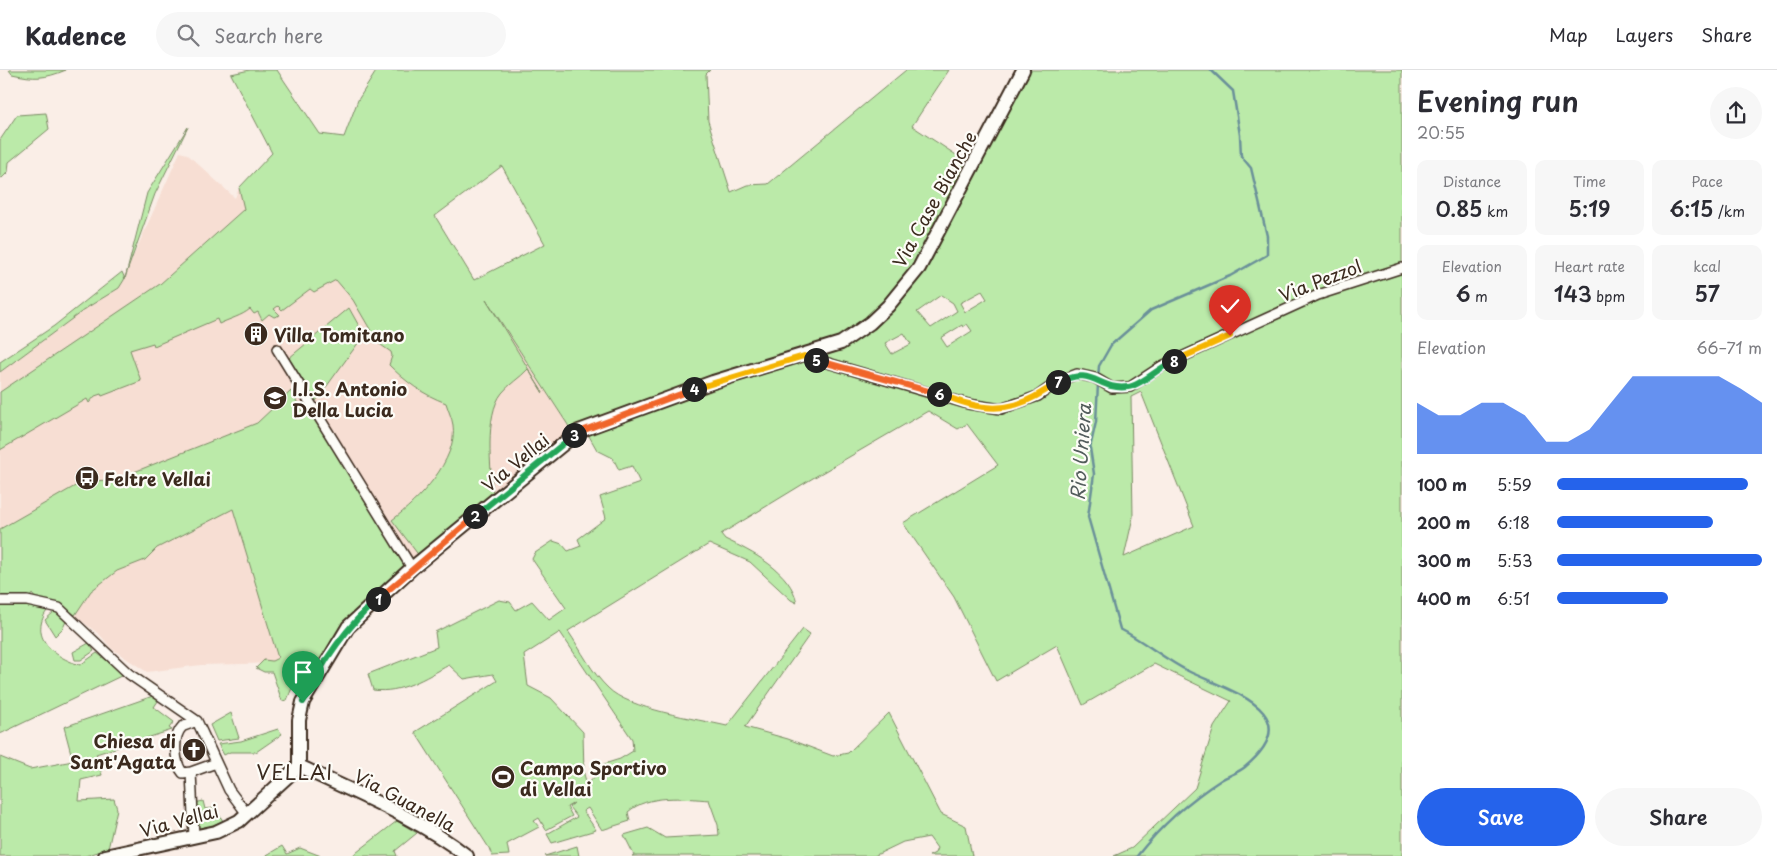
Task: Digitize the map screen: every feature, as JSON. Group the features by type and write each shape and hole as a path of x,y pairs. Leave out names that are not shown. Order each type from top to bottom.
{"street":[{"name":"Via Case Bianche","path":"804,356 841,343 870,323 888,306 919,268 1023,70"},
{"name":"Via Pezzol","path":"804,356 968,404 1001,409 1038,396 1059,381 1077,374 1100,381 1112,388 1130,387 1162,366 1318,295 1402,268"},
{"path":"277,350 412,568"},
{"name":"Via Vellai","path":"105,856 216,832 239,821 299,766 299,720 308,692 348,627 412,568 579,432 713,382 804,356"},
{"path":"0,601 27,601 59,608 129,674 197,722 229,790 246,814"},
{"path":"197,722 182,728 176,742 179,768 184,772 191,772 216,763"},
{"name":"Via Guanella","path":"299,766 400,815 448,841 467,856"},
{"path":"191,772 194,837"}],"shaded area":[{"name":"I.I.S. Antonio Della Lucia","path":"370,117 568,425 571,434 459,524 279,663 201,665 147,672 112,649 100,635 66,609 35,598 0,552 0,372 88,307 119,288 180,152 187,154 235,198 239,188 272,153 351,135"}],"green space":[{"path":"9,70 66,70 45,77 27,77 12,74"},
{"path":"250,70 277,70 320,134 344,137 358,100 377,70 710,70 706,74 708,121 731,192 747,185 768,184 906,70 949,70 912,126 973,166 1023,70 1402,70 1402,856 1114,856 1132,848 1195,788 1214,727 1231,701 1154,664 1083,705 1057,645 996,681 954,597 903,523 998,465 967,424 958,429 928,411 721,534 725,539 747,550 779,572 787,581 797,603 791,600 750,562 709,544 568,631 597,675 608,688 618,695 631,702 664,712 727,726 803,629 810,634 745,727 788,739 833,756 848,753 889,713 941,814 966,826 972,856 929,856 935,853 937,848 929,837 903,842 874,856 632,856 634,855 624,835 648,828 665,838 719,835 718,825 709,800 678,798 656,800 636,806 628,812 630,821 602,830 588,808 583,811 596,830 552,843 547,834 577,817 569,807 574,803 567,807 572,816 546,830 539,818 534,821 539,827 507,844 509,855 492,856 489,848 415,732 497,681 493,674 464,679 449,665 413,684 383,691 373,690 368,674 437,647 435,632 499,600 510,602 516,610 532,601 549,620 566,608 532,559 535,553 553,541 562,544 568,551 581,546 578,539 606,518 600,497 640,483 632,466 619,470 613,458 597,450 589,436 602,425 841,343 571,434 568,425 486,299 543,393 528,369 502,393 496,403 491,428 490,458 493,496 420,557 392,520 424,491 443,465 453,438 452,420 446,403 429,396 415,387 389,365 392,356 391,352 378,343 353,300 336,280 314,292 310,289 282,310 278,306 274,309 280,315 274,317 269,314 262,320 258,312 254,314 250,309 239,316 219,324 217,319 154,346 153,343 130,350 141,381 102,396 101,394 95,396 89,403 87,399 0,450 0,392 160,284 244,209 239,188 272,153 231,74","holes":["502,166 545,244 474,280 435,216","982,291 987,299 965,312 960,303","941,295 953,303 957,311 931,328 917,312","967,324 972,331 947,347 941,338 962,325 963,327","904,333 911,344 892,354 885,343","1141,392 1194,526 1124,557 1133,517 1131,397","560,632 632,739 633,751 620,759 601,765 598,773 587,785 584,774 583,732 551,698 528,686 524,655"]},
{"path":"46,113 49,129 9,162 8,172 2,178 0,177 0,140 17,115"},
{"path":"188,127 155,194 127,273 147,193"},
{"path":"122,272 125,278 119,288 88,307 0,372 0,362 54,326"},
{"path":"349,308 364,335 316,401 289,358"},
{"path":"291,391 302,411 307,407 407,565 323,660 318,661 313,674 297,689 297,686 292,688 287,700 282,701 272,672 264,672 256,668 264,660 272,661 278,658 233,509 157,548 145,560 117,571 91,591 75,615 66,609 35,598 32,594 30,597 0,597 0,529 84,481 114,480 257,423"},
{"path":"0,603 49,608 43,618 41,628 46,644 53,651 61,657 80,665 97,653 123,673 123,675 0,734"},
{"path":"55,611 67,619 63,628 55,636 45,620"},
{"path":"89,643 94,651 81,660 75,660 73,652"},
{"path":"153,696 160,698 154,707 174,722 169,728 172,730 96,754 102,775 81,780 79,801 114,799 117,809 108,849 85,856 0,856 0,757 30,769 73,761 64,727"},
{"path":"231,713 239,738 217,741 210,725"},
{"path":"278,729 282,734 256,752 230,752 224,755 218,744 241,741"},
{"path":"203,801 205,809 215,808 223,821 198,831 195,803"},
{"path":"397,821 417,833 395,851 397,856 352,856"},
{"path":"282,846 287,854 300,848 321,856 265,856"},
{"path":"577,846 579,856 545,856"}],"waterway":[{"name":"Rio Uniera","path":"1098,378 1099,366 1111,345 1151,310 1230,276 1267,255 1267,236 1251,168 1241,156 1240,135 1233,91 1211,70"},
{"name":"Rio Uniera","path":"1098,384 1096,422 1090,448 1094,474 1088,517 1120,629 1179,666 1241,696 1257,706 1267,718 1270,732 1263,748 1245,767 1221,780 1187,805 1155,835 1137,856"}],"place":[{"name":"Villa Tomitano","path":"256,334"},
{"name":"I.I.S. Antonio Della Lucia","path":"275,398"},
{"name":"Feltre Vellai","path":"87,478"},
{"name":"Chiesa di Sant'Agata","path":"194,750"},
{"name":"Campo Sportivo di Vellai","path":"503,777"}],"district":[{"name":"VELLAI","path":"295,772"}],"route":[{"path":"303,702 340,637 356,618 412,568 579,432 713,382 804,356 968,404 1001,409 1038,396 1059,381 1077,374 1095,378 1112,388 1130,387 1162,366 1230,336"}]}
